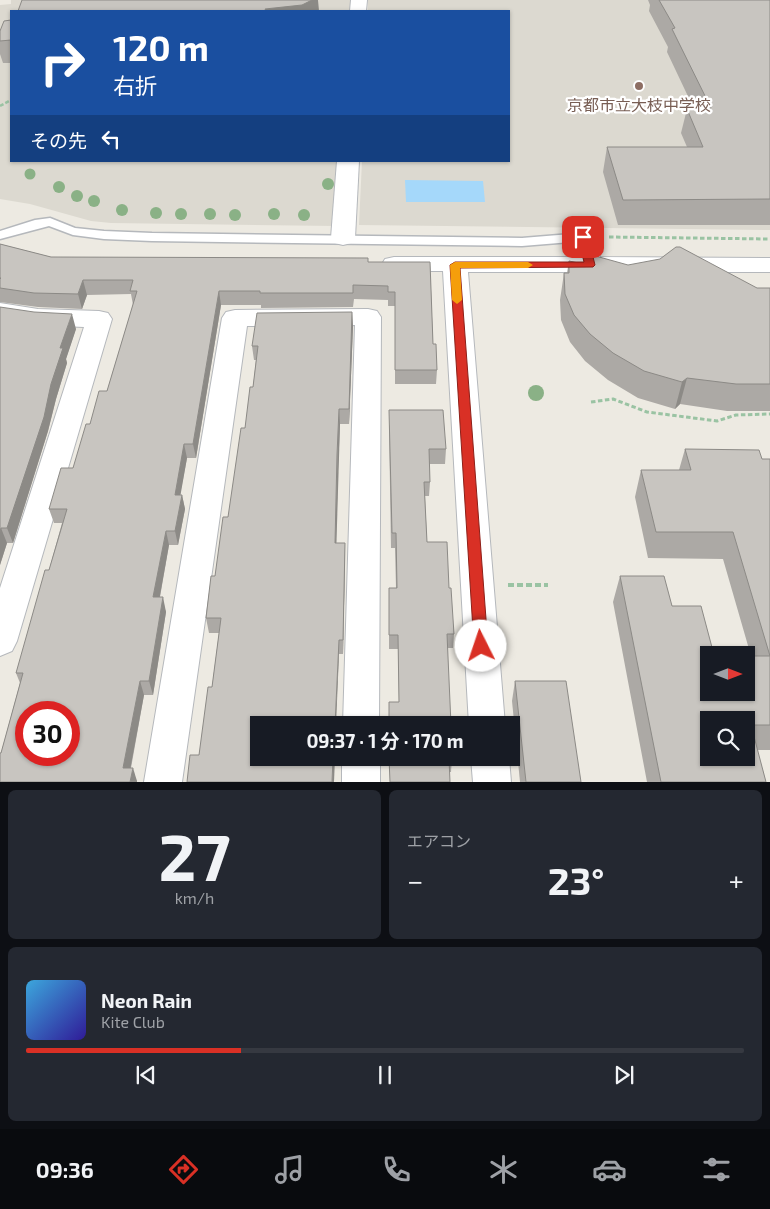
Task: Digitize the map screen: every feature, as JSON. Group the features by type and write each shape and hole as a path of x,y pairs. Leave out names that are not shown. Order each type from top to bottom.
{"street":[{"path":"342,238 348,162"},
{"path":"0,244 25,252"},
{"path":"375,264 455,265 587,251 770,265"},
{"path":"455,265 487,716"},
{"path":"0,310 38,318 99,319 0,641"},
{"path":"163,782 235,318 368,318 361,716"},
{"path":"360,782 361,766"},
{"path":"491,766 492,782"}],"lane":[{"path":"0,236 38,223 50,222 73,231 104,235 522,242 587,251"}],"path":[{"path":"587,251 770,239"},
{"path":"591,402 613,399 647,412 693,420 717,420 736,415 770,414"},
{"path":"477,586 548,585"}],"shaded area":[{"path":"11,0 352,0 351,10 10,10 10,162 340,162 336,226 111,223 91,221 30,204 0,199 0,5 11,4"},
{"name":"京都市立大枝中学校","path":"368,0 705,0 770,6 770,230 359,225 362,162 510,162 510,10 368,10"}],"water":[{"path":"405,180 483,181 485,202 406,202"}],"building":[{"path":"22,0 312,0 302,5 266,10 18,10"},
{"path":"659,0 770,0 770,199 623,200 607,147 703,147 687,109 711,108 672,29 675,28"},
{"path":"10,20 10,40 0,41 0,31 4,21"},
{"path":"0,244 51,257 368,258 368,262 430,262 433,344 436,344 437,370 395,370 395,292 388,292 388,286 353,285 353,293 219,291 193,444 184,444 175,495 182,495 175,531 166,531 153,597 163,597 149,681 140,681 123,768 133,768 130,782 0,782 0,753 15,702 15,766 80,766 80,701 15,701 23,673 16,673 45,570 49,570 67,509 49,509 61,468 73,468 86,424 90,424 99,391 107,391 137,291 130,291 133,280 83,280 78,294 34,293 0,288"},
{"path":"676,247 680,247 757,288 770,288 770,384 736,384 687,378 682,382 644,371 613,353 590,334 574,315 565,294 564,273 569,273 569,261 588,265 592,255 628,265 660,259"},
{"path":"0,307 34,312 72,314 60,348 63,348 51,384 44,417 7,528 1,528 0,532"},
{"path":"352,312 349,409 339,409 337,455 335,543 345,543 343,640 339,640 335,716 250,716 250,766 333,766 332,782 187,782 190,755 199,755 208,687 212,687 221,618 206,618 211,576 215,576 223,517 228,517 241,428 245,428 250,387 253,387 258,346 252,346 257,313"},
{"path":"389,410 443,410 446,449 429,449 430,482 424,482 427,542 447,542 454,634 447,634 451,716 389,716 389,702 399,702 398,635 389,635 389,588 397,588 396,533 392,533"},
{"path":"685,449 759,450 762,459 770,459 770,656 733,532 656,532 641,470 691,470"},
{"path":"620,576 664,576 672,606 701,606 712,646 700,646 700,701 755,701 755,656 770,656 770,725 755,725 755,711 700,711 700,766 755,766 755,740 766,782 661,782"},
{"path":"515,681 566,681 581,782 526,782"},
{"path":"389,766 449,766 450,782 390,782"}],"slow traffic":[{"path":"457,300 455,265 528,265"}],"place":[{"name":"京都市立大枝中学校","path":"639,86"}],"route":[{"path":"481,646 455,265 590,265 583,237"}]}
